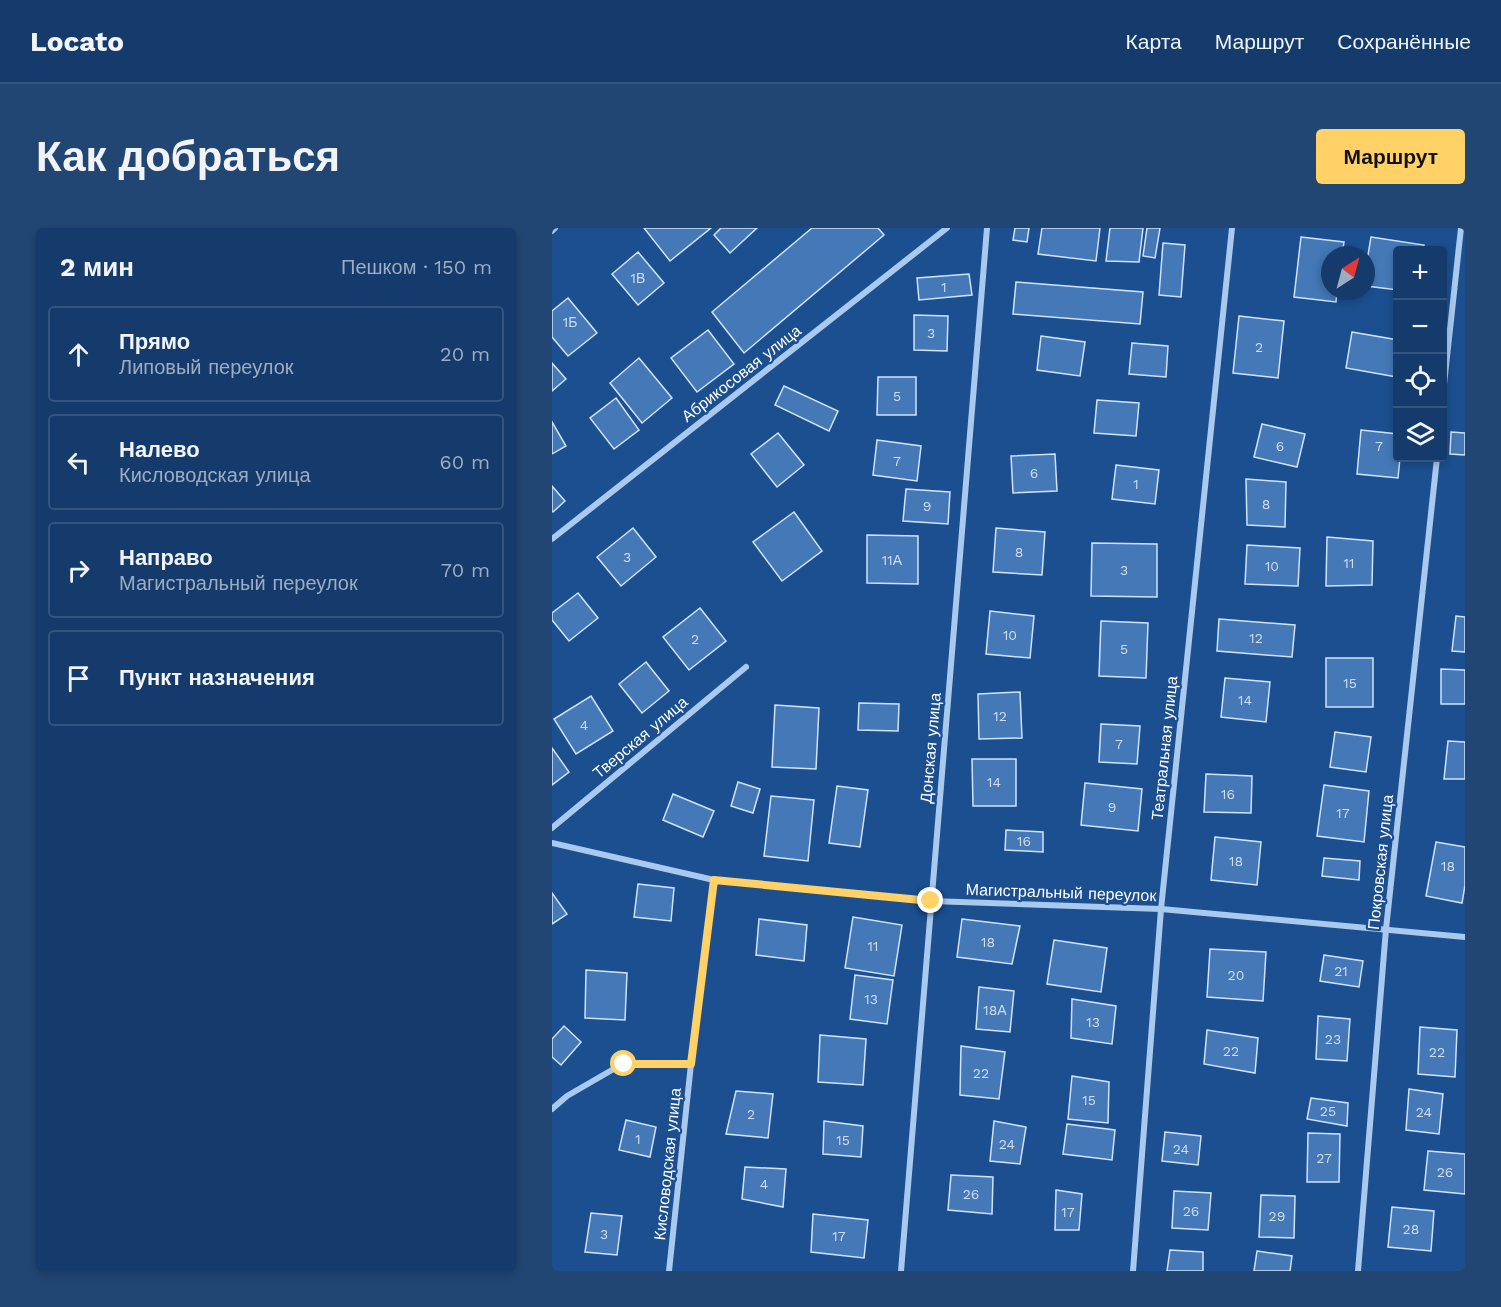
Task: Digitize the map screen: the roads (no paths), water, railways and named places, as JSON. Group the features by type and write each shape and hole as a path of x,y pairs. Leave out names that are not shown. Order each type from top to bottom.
{"street":[{"name":"Абрикосовая улица","path":"552,539 947,228"},
{"name":"Донская улица","path":"902,1271 987,228"},
{"name":"Театральная улица","path":"1133,1271 1161,909 1232,228"},
{"path":"1447,364 1461,228"},
{"name":"Покровская улица","path":"1358,1271 1386,929 1437,462"},
{"name":"Тверская улица","path":"552,828 746,667"},
{"name":"Магистральный переулок","path":"552,843 714,880 931,901 1161,909 1465,937"},
{"name":"Кисловодская улица","path":"669,1271 691,1064 714,880"},
{"path":"552,1109 567,1096 624,1064 691,1064"}]}
